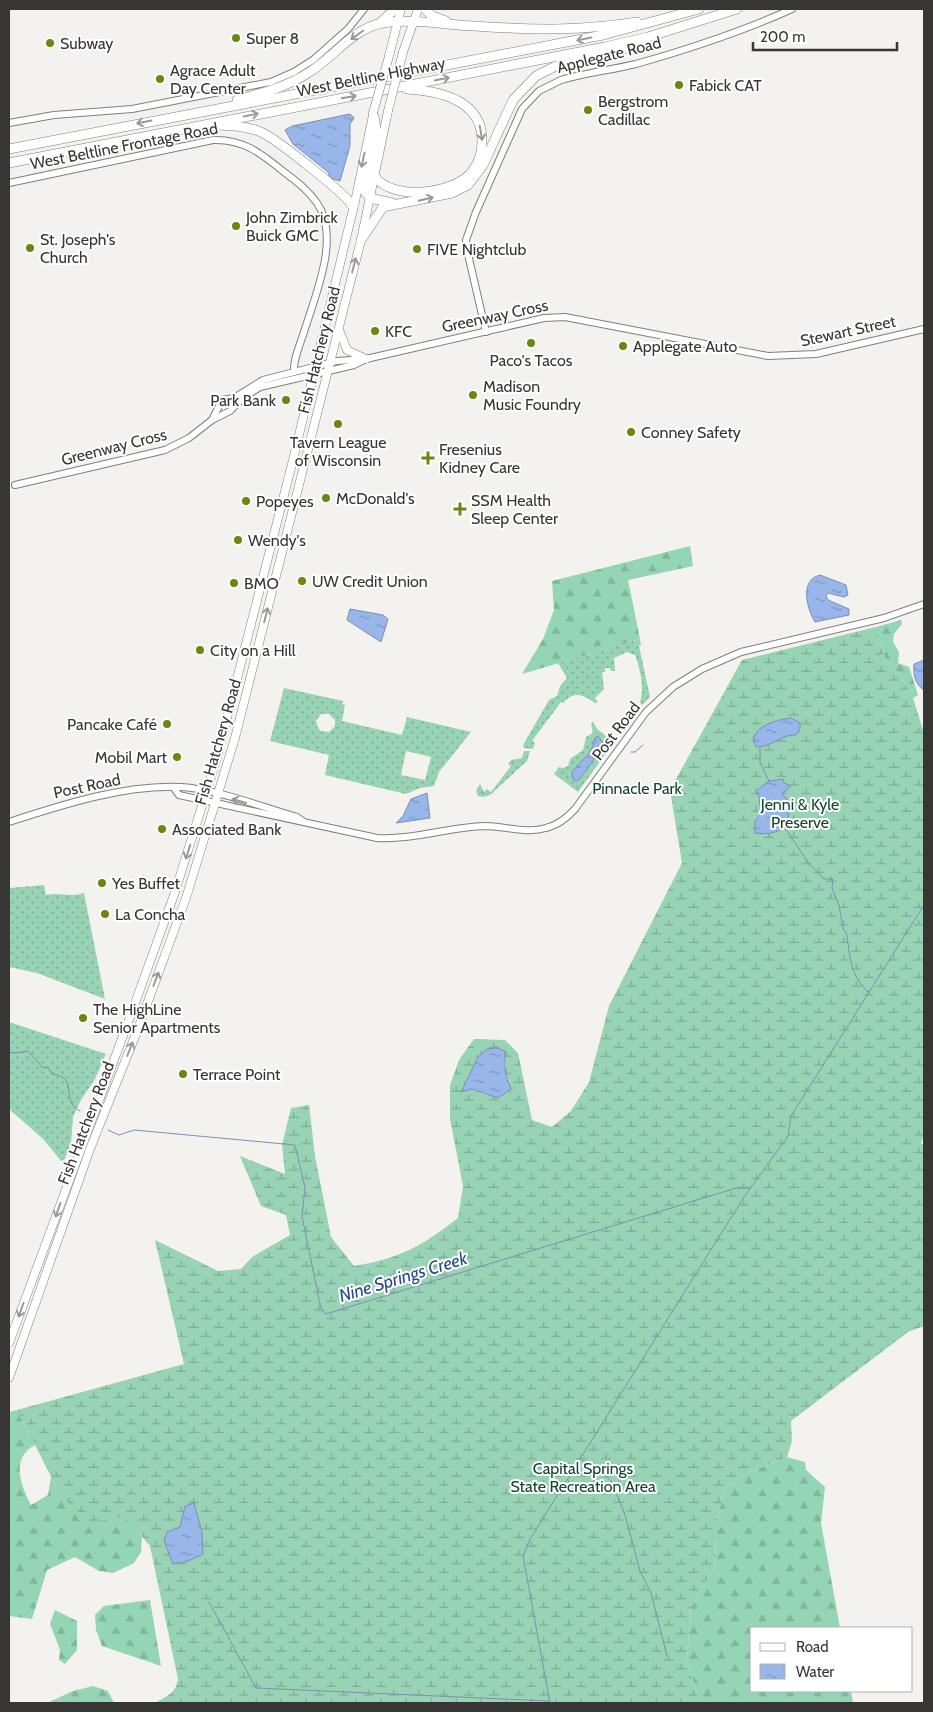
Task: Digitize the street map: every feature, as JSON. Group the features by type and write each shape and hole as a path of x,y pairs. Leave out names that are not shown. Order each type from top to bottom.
{"highway":[{"path":"192,113 294,81 324,62 359,33 387,18 395,9"},
{"path":"425,9 438,19 491,27"},
{"path":"373,26 384,22 532,30 588,28 638,22 699,9"},
{"name":"West Beltline Highway","path":"9,148 603,35 699,9"},
{"path":"373,113 376,121 373,153 364,190 370,198 394,203 412,202 452,193 468,185 483,165 513,100 536,76 556,66 660,40 734,10"},
{"name":"West Beltline Highway","path":"9,163 631,42 734,10"},
{"path":"375,177 381,185 400,192 416,192 444,186 455,183 470,174 476,166 481,151 480,126 473,113 464,104 438,92 394,89"},
{"path":"203,124 245,127 262,132 351,202 353,208"},
{"path":"361,240 383,207 394,203"}],"main road":[{"name":"Fish Hatchery Road","path":"9,1343 174,895 207,792 238,679 285,491 353,208 373,113 401,9"},
{"name":"Fish Hatchery Road","path":"9,1378 90,1149 177,924 215,804 246,696 361,240 402,52 418,9"},
{"path":"339,323 340,335 347,350 366,359"},
{"path":"290,470 293,485 298,487"},
{"path":"285,491 290,494 292,508"},
{"path":"238,679 246,696"},
{"path":"174,895 178,903 177,924"}],"street":[{"name":"West Beltline Frontage Road","path":"9,123 54,115 132,109 262,84 287,75 306,65 354,24 364,9"},
{"name":"Applegate Road","path":"486,332 466,240 511,131 522,109 530,99 560,80 634,64 691,48 728,36 792,9"},
{"name":"West Beltline Frontage Road","path":"9,182 213,140 234,141 260,152 310,194 318,204 327,230 326,250 320,278 294,372"},
{"name":"Greenway Cross","path":"15,485 165,450 190,438 212,420 228,412 244,397 260,388 328,368 352,358 366,359 544,318 562,316 688,341"},
{"name":"Stewart Street","path":"688,341 768,356 792,356 818,353 924,329"},
{"name":"Greenway Cross","path":"212,420 222,400 230,399 257,383 294,372 313,371"},
{"path":"230,399 234,406"},
{"path":"220,405 224,411 228,412"},
{"name":"Post Road","path":"173,787 180,795 306,822 363,837 389,839 484,826 531,830 552,826 574,810 646,712 673,688 694,673 719,660 741,652 884,618 924,604"},
{"name":"Post Road","path":"9,822 70,802 154,787 173,787 207,792 296,817 306,822"}],"green space":[{"path":"690,546 693,566 628,580 640,639 522,674 543,639 554,610 552,581"},
{"path":"901,620 902,624 894,634 893,642 899,652 898,663 909,667 918,695 913,698 901,676 886,661 876,627"},
{"name":"Capital Springs State Recreation Area","path":"876,627 886,661 901,676 913,698 924,733 924,1138 921,1144 924,1144 924,1326 908,1332 791,1421 792,1441 787,1457 745,1474 725,1488 715,1527 716,1565 691,1607 687,1660 700,1703 155,1703 173,1691 178,1679 150,1546 125,1516 90,1523 60,1494 17,1410 184,1364 155,1240 218,1271 241,1269 252,1257 290,1235 286,1215 261,1206 240,1156 285,1174 282,1145 291,1108 309,1105 315,1156 331,1237 354,1266 384,1259 409,1250 421,1244 458,1218 463,1186 450,1119 450,1085 459,1060 474,1039 505,1040 518,1053 532,1120 552,1127 571,1111 589,1082 609,1006 682,863 670,790 742,660","holes":["769,781 766,835 755,821 761,814 759,795 756,791","506,1061 505,1071 510,1082 487,1095 472,1089 462,1092 471,1072"]},
{"path":"640,639 641,645 639,646 650,697 642,705 640,702 642,685 639,666 635,655 627,652 614,658 615,671 605,668 605,672 602,672 604,689 595,698 598,703 578,695 567,699 563,703 561,702 532,741 535,743 533,749 524,748 523,745 549,700 557,696 560,686 567,678 558,663"},
{"path":"284,688 343,701 342,704 345,705 342,721 402,735 407,717 471,732 439,772 434,786 420,788 406,794 325,775 329,755 270,741","holes":["321,714 329,714 335,720 335,726 329,732 321,731 318,728 316,721","406,751 431,757 425,780 401,775"]},
{"path":"593,722 597,729 614,742 578,792 554,774 559,767 568,766 570,759 583,750 586,737 593,733 591,724"},
{"path":"524,751 530,751 527,761 490,795 478,796 476,791 480,784 484,792 487,789 491,792 511,766 508,764 511,760 522,758"},
{"path":"44,885 46,895 84,893 105,999 37,973 9,967 9,888"},
{"path":"9,1022 106,1054 95,1079 81,1100 73,1117 71,1143 63,1163 43,1139 9,1109"},
{"path":"17,1410 35,1445 22,1457 20,1465 21,1481 31,1505 48,1495 51,1476 60,1494 125,1516 142,1536 141,1552 134,1563 113,1573 99,1571 75,1557 47,1570 32,1619 9,1616 9,1412"},
{"path":"787,1457 805,1462 806,1470 825,1487 821,1523 840,1627 750,1627 750,1692 851,1692 853,1703 700,1703 687,1660 691,1607 716,1565 715,1527 725,1488 745,1474"},
{"path":"150,1600 161,1666 102,1646 96,1630 95,1615 104,1606"},
{"path":"55,1610 77,1621 77,1650 65,1664 59,1660 60,1650 50,1624"},
{"path":"93,1686 108,1691 114,1703 47,1703 73,1691"}],"water":[{"path":"350,114 354,118 350,124 350,146 340,181 330,178 328,172 293,144 285,130 292,126"},
{"path":"820,575 846,585 848,595 844,597 828,593 826,596 828,600 849,609 849,615 815,622 809,610 807,589 813,578"},
{"path":"350,609 383,615 388,619 381,642 347,620"},
{"path":"924,660 924,690 914,675 914,664"},
{"path":"791,718 800,723 800,729 796,735 787,736 765,746 756,747 753,738 760,729 774,722"},
{"path":"598,736 603,743 602,748 579,780 576,781 573,779 572,772 592,749 595,738"},
{"path":"783,779 784,783 791,786 782,794 787,799 789,824 773,833 755,833 755,821 761,814 759,796 756,791 769,781"},
{"path":"427,793 430,818 396,823 403,816 411,799"},
{"path":"497,1048 505,1051 505,1071 511,1089 498,1098 472,1089 461,1092 478,1057 487,1049"},
{"path":"194,1503 202,1532 203,1554 188,1561 173,1564 164,1541 167,1532 180,1527 185,1506"}],"waterway":[{"path":"631,752 635,752 643,745"},
{"path":"760,748 760,763 769,781"},
{"path":"785,828 809,864 824,879 833,879 832,888 839,905 843,929 846,932 851,964 857,978 869,993"},
{"path":"550,1703 523,1556 530,1539 744,1197 788,1136 791,1116 924,905"},
{"name":"Nine Springs Creek","path":"9,1052 28,1051 43,1068 48,1067 52,1074 61,1076 66,1080 70,1101 80,1111"},
{"name":"Nine Springs Creek","path":"108,1130 119,1135 134,1130 295,1145 305,1188 302,1216 321,1309 326,1314 736,1188 750,1188"},
{"path":"582,1460 598,1468 612,1482 625,1515 640,1571 651,1593 667,1656"},
{"path":"209,1602 256,1688 549,1701"}],"place":[{"name":"Super 8","path":"236,38"},
{"name":"Subway","path":"50,43"},
{"name":"Agrace Adult Day Center","path":"160,79"},
{"name":"Fabick CAT","path":"679,85"},
{"name":"Bergstrom Cadillac","path":"588,110"},
{"name":"John Zimbrick Buick GMC","path":"236,226"},
{"name":"St. Joseph's Church","path":"30,248"},
{"name":"FIVE Nightclub","path":"417,249"},
{"name":"KFC","path":"375,331"},
{"name":"Paco's Tacos","path":"531,343"},
{"name":"Applegate Auto","path":"623,346"},
{"name":"Madison Music Foundry","path":"473,395"},
{"name":"Park Bank","path":"286,400"},
{"name":"Tavern League of Wisconsin","path":"338,424"},
{"name":"Conney Safety","path":"631,432"},
{"name":"Fresenius Kidney Care","path":"428,458"},
{"name":"McDonald's","path":"326,498"},
{"name":"Popeyes","path":"246,501"},
{"name":"SSM Health Sleep Center","path":"460,509"},
{"name":"Wendy's","path":"238,540"},
{"name":"UW Credit Union","path":"302,581"},
{"name":"BMO","path":"234,583"},
{"name":"City on a Hill","path":"200,650"},
{"name":"Pancake Café","path":"167,724"},
{"name":"Mobil Mart","path":"177,757"},
{"name":"Associated Bank","path":"162,829"},
{"name":"Yes Buffet","path":"102,883"},
{"name":"La Concha","path":"105,914"},
{"name":"The HighLine Senior Apartments","path":"83,1018"},
{"name":"Terrace Point","path":"183,1074"}],"park label":[{"name":"Pinnacle Park","path":"637,788"},
{"name":"Jenni & Kyle Preserve","path":"800,813"}]}
